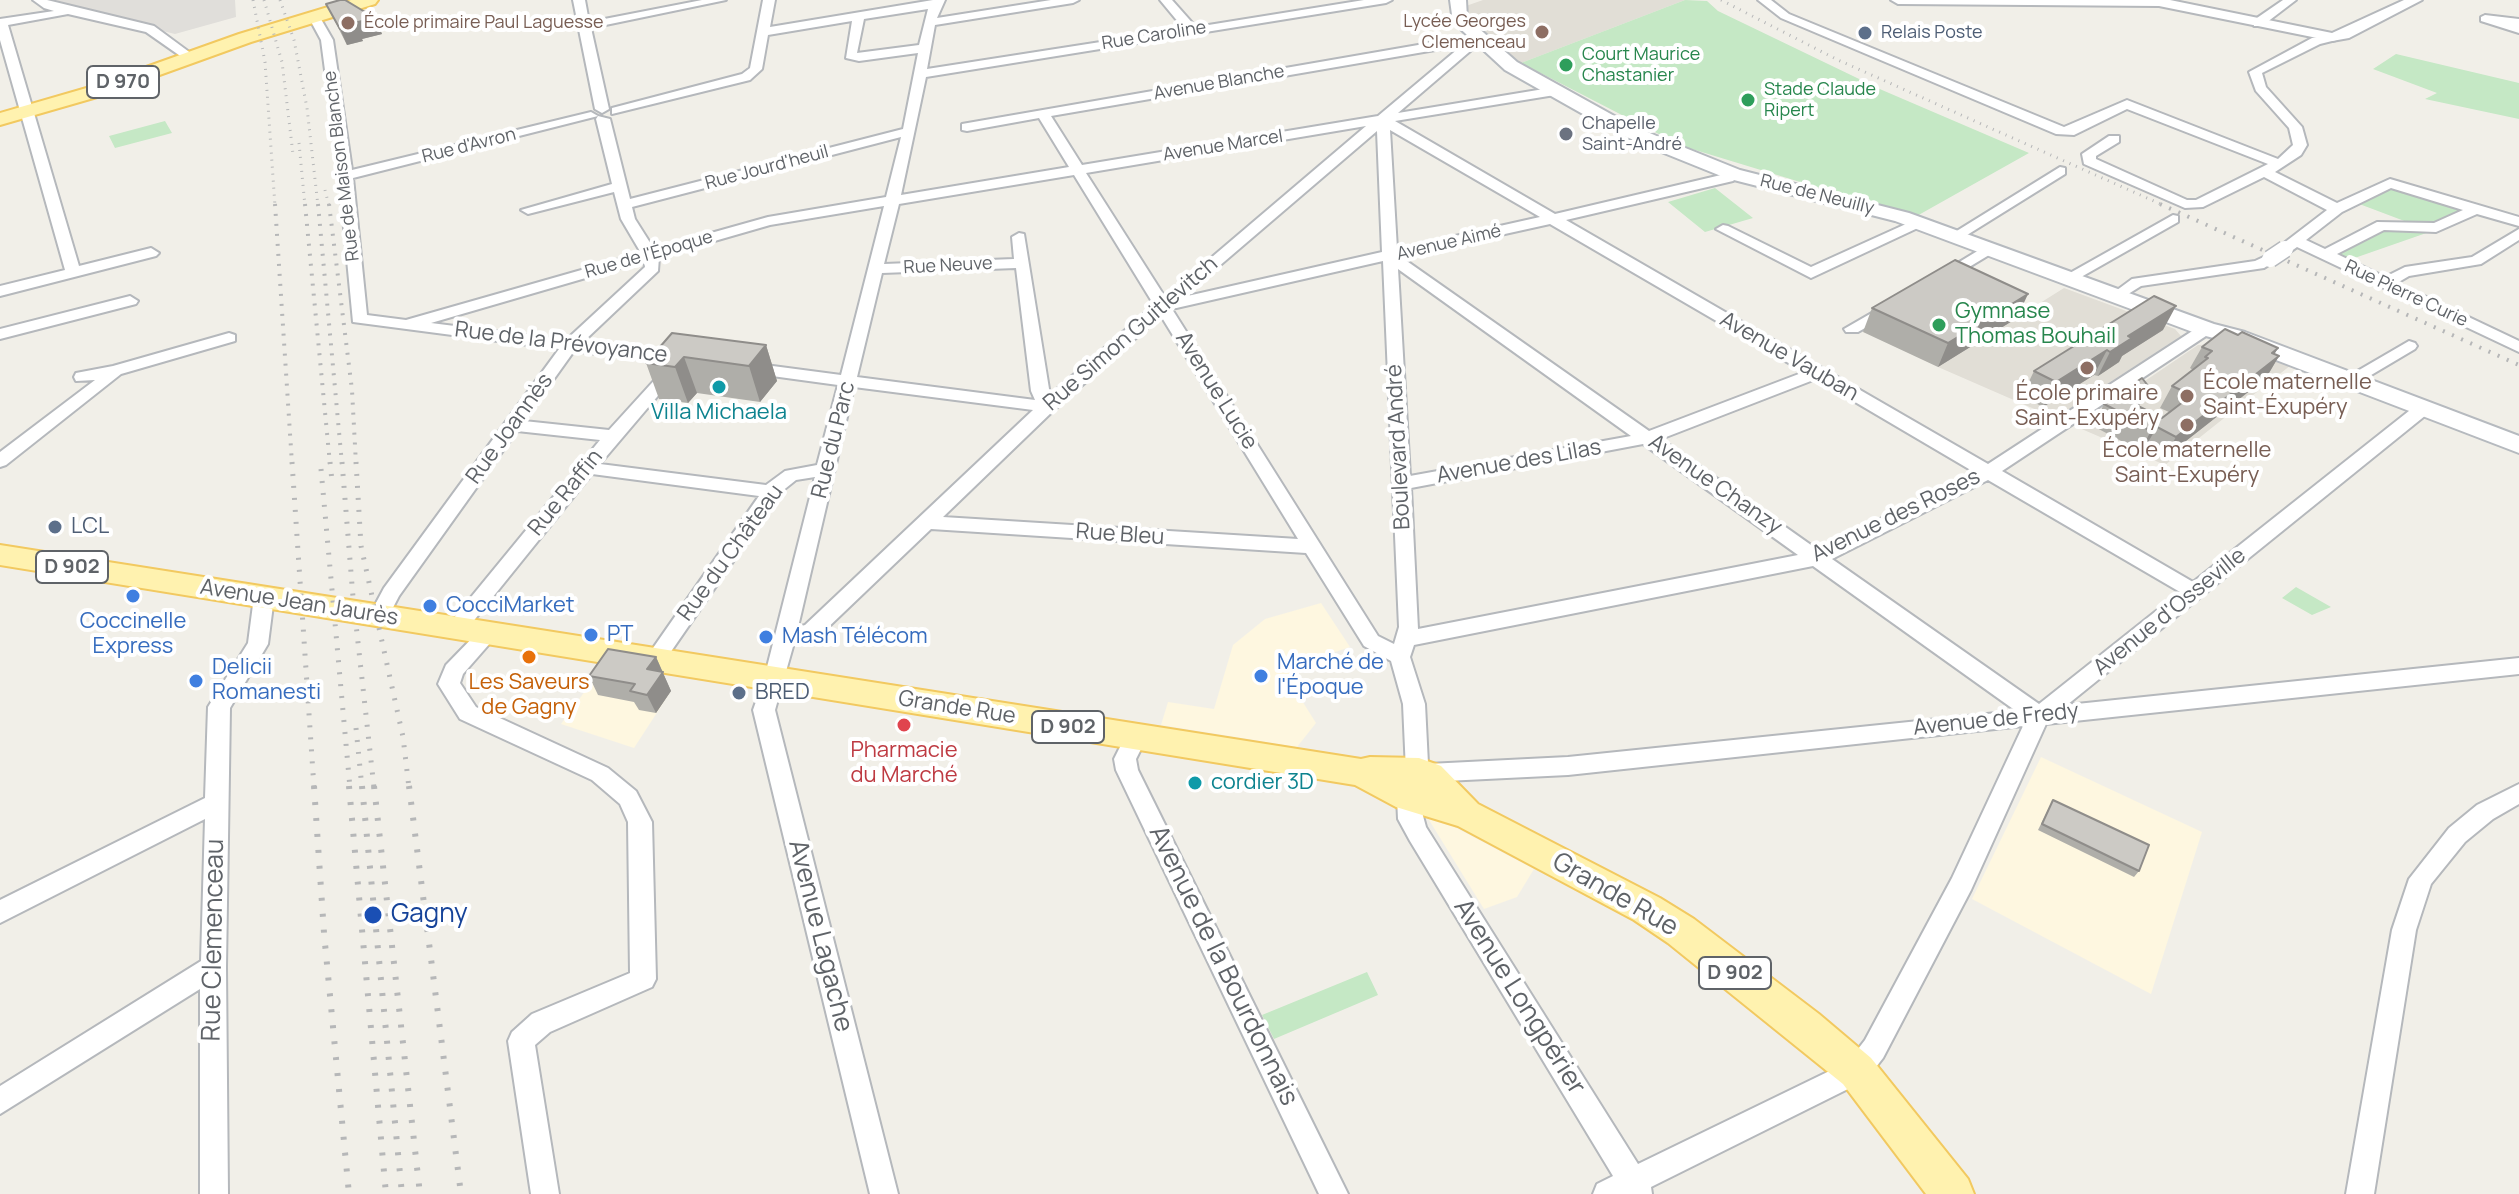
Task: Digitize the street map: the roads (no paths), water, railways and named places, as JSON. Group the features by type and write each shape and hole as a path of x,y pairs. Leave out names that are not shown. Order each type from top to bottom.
{"main road":[{"name":"D 970","path":"0,119 97,91 190,57 369,0"},
{"name":"Rue de Neuilly","path":"1459,7 1459,19 1482,44 1511,66 1620,127 1733,174 1883,211 2122,298 2159,318 2252,345 2425,407 2519,445"},
{"name":"Avenue Jean Jaurès","path":"0,555 598,652"},
{"name":"Grande Rue","path":"598,652 1418,784 1455,813 1466,814 1658,916 1752,986 1857,1071 1953,1194"}],"street":[{"path":"39,0 48,6 150,29 190,57"},
{"path":"579,0 625,205 636,236 651,255"},
{"path":"585,26 720,0"},
{"name":"Rue d'Avron","path":"346,176 746,77 756,69 769,0"},
{"path":"931,22 1073,0"},
{"path":"1166,0 1192,30"},
{"name":"Rue Caroline","path":"922,74 1386,0"},
{"path":"1764,0 1797,21 2061,131 2069,132 2127,104 2280,164"},
{"path":"1898,0 2160,1 2332,37"},
{"path":"2258,23 2290,0"},
{"path":"2114,139 2089,154 2089,161 2185,204 2198,204 2280,164 2298,149 2295,127 2260,88 2255,72 2316,41 2344,35 2415,0"},
{"path":"762,32 937,2"},
{"name":"Rue du Parc","path":"775,679 909,131 937,2"},
{"path":"71,12 0,23 73,272"},
{"name":"Rue de Maison Blanche","path":"314,16 327,40 346,176 359,319"},
{"path":"859,17 850,55 859,57 927,48"},
{"path":"2519,23 2485,19 2519,29"},
{"name":"Avenue Blanche","path":"967,127 1447,44 1482,44"},
{"name":"Rue Simon Guitlevitch","path":"783,638 812,631 1047,407 1383,120 1482,44"},
{"name":"Avenue Marcel","path":"891,200 1556,91"},
{"name":"Avenue Lucie","path":"1043,114 1371,641 1404,648"},
{"name":"Avenue Vauban","path":"1383,120 2195,592"},
{"name":"Boulevard André","path":"1383,120 1401,484 1404,648 1414,704 1418,784"},
{"name":"Rue Jourd'heuil","path":"625,205 909,131"},
{"path":"1954,237 2060,171"},
{"path":"2264,172 2337,209"},
{"name":"Avenue Aimé","path":"1163,306 1551,219 1728,178 1733,174"},
{"path":"2122,298 2137,282 2259,265 2337,209 2390,183 2519,222"},
{"path":"528,210 621,186"},
{"name":"Rue de l'Époque","path":"410,324 768,221 891,200"},
{"path":"2325,255 2374,228 2396,224 2442,227 2476,209"},
{"path":"2069,278 2173,219"},
{"path":"1723,229 1811,273 1917,223"},
{"path":"2383,284 2405,272 2476,261 2519,233"},
{"path":"1019,237 1040,391 1047,407"},
{"name":"Rue Pierre Curie","path":"2290,244 2325,255 2519,347"},
{"path":"1852,329 1989,249"},
{"path":"0,291 151,253"},
{"name":"Rue Joannès","path":"379,616 391,593 570,345 653,268 651,255"},
{"name":"Avenue Chanzy","path":"1390,256 2039,716"},
{"name":"Rue Neuve","path":"874,269 1022,263"},
{"path":"0,334 130,301"},
{"name":"Rue de la Prévoyance","path":"359,319 688,360 613,436"},
{"name":"Avenue des Roses","path":"1404,648 1818,558 1988,472 2203,331"},
{"path":"82,377 115,371 229,338"},
{"path":"2350,380 2409,346"},
{"path":"727,365 1047,407"},
{"path":"0,461 115,371"},
{"name":"Avenue des Lilas","path":"1401,484 1648,438 1817,373"},
{"name":"Avenue d'Osseville","path":"1857,1071 1874,1049 1962,883 2039,716 2425,407"},
{"name":"Rue Raffin","path":"513,425 613,436"},
{"name":"Rue Raffin","path":"456,629 613,436"},
{"path":"587,468 772,492"},
{"name":"Rue du Château","path":"654,661 772,492 791,475 824,470"},
{"name":"Rue Bleu","path":"928,522 1313,547"},
{"name":"Rue Clemenceau","path":"214,1194 213,967 219,707 258,644 264,597"},
{"path":"488,634 453,671 449,684 468,713 600,774 628,798 640,822 643,979 541,1023 521,1041 545,1194"},
{"name":"Avenue de Fredy","path":"1418,784 1473,770 1568,766 2519,666"},
{"name":"Avenue Lagache","path":"775,679 764,710 884,1194"},
{"name":"Avenue de la Bourdonnais","path":"1136,737 1125,759 1127,770 1334,1194"},
{"name":"Avenue Longpérier","path":"1418,784 1410,819 1418,834 1636,1188"},
{"path":"2360,1194 2404,930 2421,879 2457,835 2485,812 2519,793"},
{"path":"0,912 216,803"},
{"path":"0,1101 213,967"},
{"path":"1607,1194 1636,1188 1857,1071"}],"railway":[{"path":"253,0 265,62 275,206"},
{"path":"264,0 282,62 293,154"},
{"path":"280,0 294,40 307,108 318,206"},
{"path":"1721,0 1838,60 2165,206"},
{"path":"299,143 305,206"},
{"path":"325,190 329,206"},
{"path":"275,204 292,464"},
{"path":"305,204 330,464"},
{"path":"318,204 342,464"},
{"path":"329,204 352,390 356,464"},
{"path":"2160,204 2519,365"},
{"path":"292,462 314,788"},
{"path":"330,462 332,481"},
{"path":"342,462 374,788"},
{"path":"356,462 361,546 403,737 409,788"},
{"path":"321,469 350,788"},
{"path":"356,728 362,788"},
{"path":"314,786 324,933 349,1194"},
{"path":"349,786 386,1194"},
{"path":"362,786 402,1194"},
{"path":"374,786 420,1194"},
{"path":"409,786 461,1194"}],"place":[{"name":"École primaire Paul Laguesse","path":"348,23"},
{"name":"Lycée Georges Clemenceau","path":"1542,32"},
{"name":"Relais Poste","path":"1865,33"},
{"name":"Court Maurice Chastanier","path":"1566,65"},
{"name":"Stade Claude Ripert","path":"1748,100"},
{"name":"Chapelle Saint-André","path":"1566,134"},
{"name":"Gymnase Thomas Bouhail","path":"1939,325"},
{"name":"École primaire Saint-Exupéry","path":"2087,368"},
{"name":"Villa Michaela","path":"719,387"},
{"name":"École maternelle Saint-Éxupéry","path":"2187,396"},
{"name":"École maternelle Saint-Exupéry","path":"2187,425"},
{"name":"LCL","path":"55,527"},
{"name":"Coccinelle Express","path":"133,596"},
{"name":"CocciMarket","path":"430,606"},
{"name":"PT","path":"591,635"},
{"name":"Mash Télécom","path":"766,637"},
{"name":"Les Saveurs de Gagny","path":"529,657"},
{"name":"Marché de l'Époque","path":"1261,676"},
{"name":"Delicii Romanesti","path":"196,681"},
{"name":"BRED","path":"739,693"},
{"name":"Pharmacie du Marché","path":"904,725"},
{"name":"cordier 3D","path":"1195,783"},
{"name":"Gagny","path":"373,915"}]}
